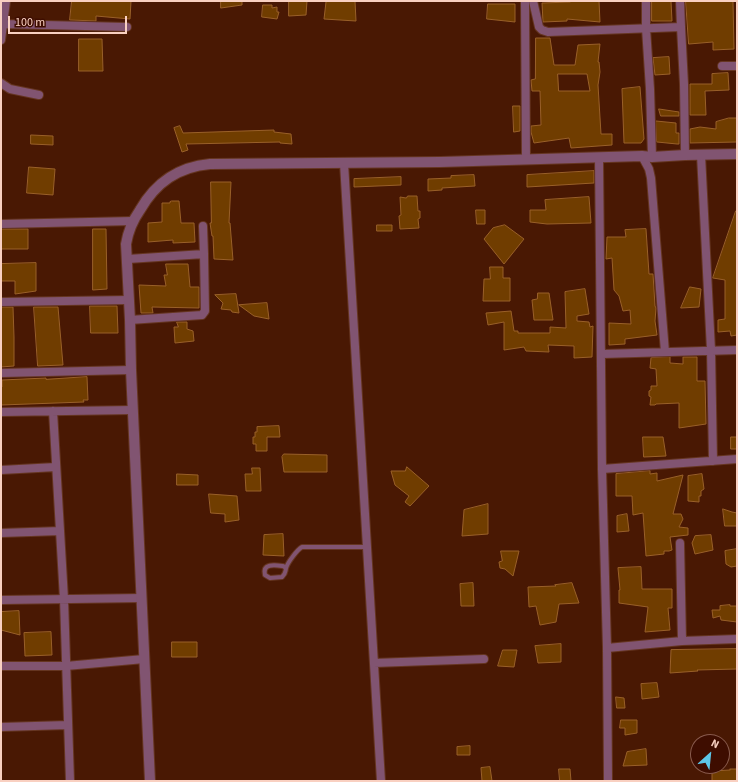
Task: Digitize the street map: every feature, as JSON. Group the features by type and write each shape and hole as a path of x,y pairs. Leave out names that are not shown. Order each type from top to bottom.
{"street":[{"path":"1,40 6,1"},
{"path":"525,1 526,160"},
{"path":"533,1 539,27 548,32 680,28"},
{"path":"646,1 646,28 650,89 647,157 651,178 665,352"},
{"path":"680,1 680,28 684,84 685,155"},
{"path":"3,24 127,27"},
{"path":"722,66 737,66"},
{"path":"1,83 10,89 39,95"},
{"path":"700,154 712,350 713,461"},
{"path":"150,781 131,370 127,240 133,221 148,196 156,187 186,168 224,164 526,160 737,154"},
{"path":"599,158 602,469 607,648 608,781"},
{"path":"344,163 381,781"},
{"path":"1,224 133,221"},
{"path":"130,320 202,315 205,311 203,226"},
{"path":"128,259 204,254"},
{"path":"1,302 129,300"},
{"path":"602,354 737,350"},
{"path":"1,373 131,370"},
{"path":"1,412 133,410"},
{"path":"53,412 64,599 70,781"},
{"path":"602,469 737,459"},
{"path":"1,470 56,467"},
{"path":"1,533 60,531"},
{"path":"680,544 682,641"},
{"path":"1,600 142,598"},
{"path":"607,648 682,641 737,639"},
{"path":"1,666 66,666 144,659"},
{"path":"374,663 484,659"},
{"path":"1,727 68,725"}],"lane":[{"path":"286,568 283,566 268,566 264,573 270,578 282,577 298,549 367,547"}],"building":[{"path":"72,1 131,1 130,19 96,16 96,21 70,20"},
{"path":"221,1 242,1 242,5 221,8"},
{"path":"289,1 307,1 306,15 289,16"},
{"path":"355,1 356,21 324,19 326,2"},
{"path":"599,1 600,22 567,19 567,21 543,22 542,3"},
{"path":"652,1 671,1 672,21 652,21"},
{"path":"686,1 733,1 734,49 713,50 713,42 689,44"},
{"path":"488,4 515,4 515,22 487,19"},
{"path":"263,5 272,5 272,8 277,7 277,12 279,12 277,19 262,17"},
{"path":"536,38 550,38 554,65 575,65 578,45 600,44 598,62 600,72 598,85 601,134 612,134 612,145 571,148 569,138 534,143 531,126 541,125 540,91 532,91 531,80 535,79","holes":["558,74 587,74 590,91 559,91"]},
{"path":"79,39 102,39 103,71 79,71"},
{"path":"669,57 670,74 655,75 653,58"},
{"path":"728,73 729,90 705,91 706,115 690,115 690,84 712,84 712,74"},
{"path":"640,87 644,139 641,143 624,143 622,89"},
{"path":"513,106 520,106 520,131 514,132"},
{"path":"659,109 679,112 679,116 661,116"},
{"path":"729,118 737,118 737,142 690,143 690,129 700,127 716,129 716,122"},
{"path":"656,121 676,123 676,133 679,133 679,144 657,142"},
{"path":"180,126 183,133 274,130 274,132 291,134 292,144 280,142 186,144 188,150 182,152 174,128"},
{"path":"31,135 53,136 53,145 31,144"},
{"path":"29,167 55,169 53,195 27,193"},
{"path":"594,171 594,183 527,187 527,175"},
{"path":"474,175 475,186 442,188 442,190 428,191 428,179"},
{"path":"401,177 401,185 354,187 354,179"},
{"path":"211,182 231,182 229,223 233,260 214,259 213,236 210,223"},
{"path":"408,196 417,196 418,211 420,211 420,218 418,219 419,228 400,229 400,197 406,198"},
{"path":"589,197 591,223 547,224 530,222 530,210 546,210 545,200"},
{"path":"172,201 179,201 181,223 194,223 195,242 173,243 173,240 148,242 148,223 162,222 162,203 170,203"},
{"path":"476,210 485,210 485,224 477,224"},
{"path":"736,211 737,335 731,336 730,331 718,332 718,320 725,319 725,280 713,278"},
{"path":"377,225 392,225 392,231 377,231"},
{"path":"505,225 524,239 504,264 484,239 493,228"},
{"path":"1,229 28,229 28,249 1,249"},
{"path":"93,229 106,229 107,289 93,290"},
{"path":"646,229 649,274 653,274 657,335 625,339 625,344 609,345 609,323 631,324 630,310 623,311 619,296 614,290 612,258 606,259 607,237 626,237 625,230"},
{"path":"36,263 36,291 15,294 15,281 1,281 1,264"},
{"path":"166,264 188,264 190,287 199,287 199,308 152,307 153,313 141,313 139,285 166,286 164,275 167,275"},
{"path":"490,267 503,267 503,278 510,278 510,301 483,301 484,279 490,279"},
{"path":"690,287 701,289 699,307 681,308"},
{"path":"585,289 589,314 577,316 577,321 589,322 590,327 593,326 592,357 574,358 574,346 548,345 549,352 526,351 524,347 504,350 504,322 488,325 486,313 511,311 514,331 518,331 518,333 550,333 550,327 566,328 565,292"},
{"path":"538,293 549,293 553,320 534,320 532,300 537,299"},
{"path":"236,294 239,313 221,309 223,303 215,295"},
{"path":"267,303 269,319 254,316 239,305"},
{"path":"90,306 117,306 118,333 91,333"},
{"path":"1,307 13,307 14,366 1,367"},
{"path":"34,307 58,307 63,365 38,366"},
{"path":"177,322 187,322 187,329 193,331 194,341 175,343 174,327 178,327"},
{"path":"670,357 670,363 683,364 683,357 697,357 697,381 705,381 706,424 679,428 679,403 650,405 651,397 649,396 649,391 651,390 651,386 657,386 656,369 650,368 651,358"},
{"path":"87,377 88,400 83,400 84,402 1,405 2,380"},
{"path":"279,426 280,437 267,437 267,451 256,451 256,444 253,444 253,437 255,437 255,432 257,432 257,427"},
{"path":"643,437 663,437 666,456 644,457"},
{"path":"731,437 737,437 737,449 731,449"},
{"path":"284,454 327,455 327,472 284,472 282,457"},
{"path":"407,467 429,486 410,506 405,502 409,496 395,485 391,471 405,471"},
{"path":"252,468 260,468 261,491 246,491 245,474 252,474"},
{"path":"650,471 650,474 657,473 657,481 683,475 673,514 681,514 683,519 679,527 688,528 688,535 670,537 672,550 664,551 664,554 646,556 643,513 633,515 632,496 616,496 616,474"},
{"path":"177,474 198,475 198,485 177,485"},
{"path":"702,474 704,489 701,491 701,496 699,496 699,502 688,501 688,476"},
{"path":"209,494 237,496 239,520 225,522 225,514 211,513"},
{"path":"488,504 488,534 462,536 464,510"},
{"path":"723,509 737,513 737,526 725,526"},
{"path":"627,514 629,531 617,532 617,516"},
{"path":"283,534 284,556 263,555 264,535"},
{"path":"711,535 713,550 695,554 692,543 695,536"},
{"path":"737,549 737,566 731,567 726,564 725,551"},
{"path":"501,551 519,551 513,576 505,569 500,568 499,562 502,561"},
{"path":"641,567 642,589 672,589 672,608 668,608 670,630 645,632 648,607 619,603 620,590 618,568"},
{"path":"473,583 474,606 461,606 460,584"},
{"path":"572,583 579,603 559,604 556,622 540,625 536,606 529,607 528,587 556,586 555,585"},
{"path":"720,606 737,606 737,622 721,620 720,616 713,618 712,610 720,610"},
{"path":"19,611 20,635 1,630 1,612"},
{"path":"51,632 52,655 25,656 24,633"},
{"path":"172,642 197,642 197,657 172,657"},
{"path":"561,644 561,662 538,663 535,646"},
{"path":"737,649 737,669 697,670 698,671 670,673 671,650"},
{"path":"503,650 517,650 514,667 498,666"},
{"path":"657,683 659,697 642,699 641,684"},
{"path":"616,697 624,698 625,708 617,708"},
{"path":"621,720 637,720 637,733 625,735 625,728 620,728"},
{"path":"470,746 470,755 457,755 457,747"},
{"path":"646,749 647,765 623,766 627,752"},
{"path":"490,767 492,781 482,781 481,768"},
{"path":"559,769 570,769 571,781 560,781"},
{"path":"737,769 737,781 712,781 712,774 730,774 730,770"}]}
